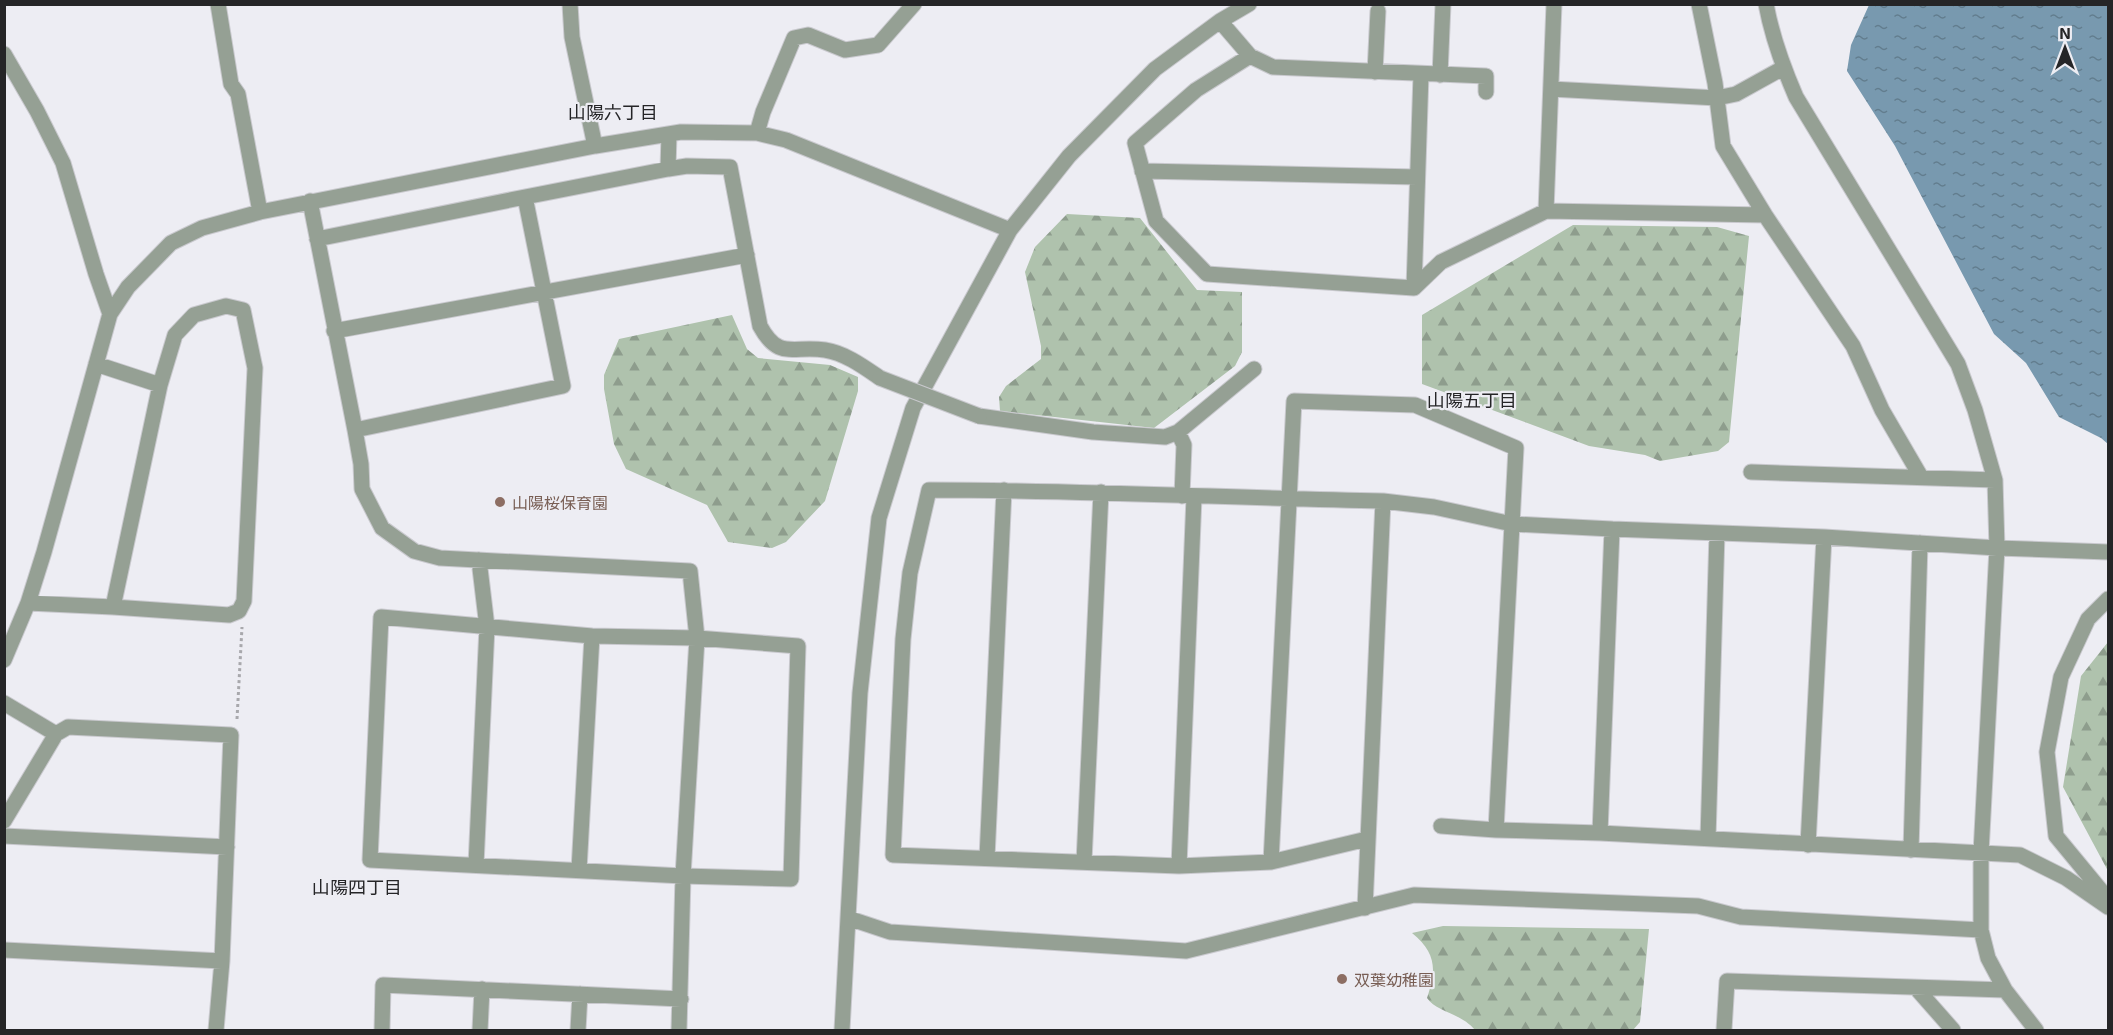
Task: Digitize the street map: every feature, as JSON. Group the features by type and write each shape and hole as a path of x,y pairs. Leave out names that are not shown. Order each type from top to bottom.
{"street":[{"path":"218,4 231,84 238,94 260,212"},
{"path":"570,4 573,37 595,146"},
{"path":"757,133 763,112 794,38 808,35 845,50 878,45 914,4"},
{"path":"842,1030 860,693 879,518 913,408 1010,230 1069,156 1155,69 1220,21 1249,4"},
{"path":"1440,75 1443,4"},
{"path":"1546,211 1554,4"},
{"path":"1699,4 1717,98 1723,146 1765,215 1853,346 1882,410 1922,477"},
{"path":"1766,4 1770,28 1796,97 1958,364 1975,410 1995,480 1997,548 1981,853 1981,930 1988,958 2005,990 2036,1030"},
{"path":"1375,72 1378,11"},
{"path":"1220,21 1250,56 1273,68 1486,76 1486,92"},
{"path":"4,54 37,111 63,163 110,314"},
{"path":"1250,56 1196,90 1135,143 1156,221 1207,274 1414,288 1441,262 1546,211 1765,215"},
{"path":"1551,89 1717,98 1736,93 1784,68"},
{"path":"1414,288 1421,74"},
{"path":"4,660 28,603 110,314 128,287 171,243 202,228 310,201 595,146 681,132 757,133 786,140 1010,230"},
{"path":"668,169 669,134"},
{"path":"317,239 668,169 687,166 730,167 760,326 776,347 795,350 826,350 854,361 880,378 978,416 1093,432 1165,437 1178,432 1254,369"},
{"path":"1143,171 1417,177"},
{"path":"355,430 563,386 525,197"},
{"path":"310,201 355,430 362,489 382,528 414,551 440,558 690,571 697,638 683,876 679,1030"},
{"path":"334,331 747,255"},
{"path":"28,603 229,615 239,611 244,601 255,368 243,310 226,306 194,315 175,335 160,385 113,607"},
{"path":"96,364 160,385"},
{"path":"1271,862 1294,401 1415,405 1516,448 1496,830"},
{"path":"1178,432 1184,445 1188,496 1179,866"},
{"path":"1751,472 1995,480"},
{"path":"1367,839 1271,862 1179,866 893,855 903,639 910,573 929,490 1101,492 1383,501 1434,507 1512,524 2109,552"},
{"path":"987,858 1004,490"},
{"path":"1084,862 1101,492"},
{"path":"1365,908 1383,501"},
{"path":"1600,833 1612,529"},
{"path":"1708,839 1717,533"},
{"path":"1809,845 1824,537"},
{"path":"1911,850 1920,543"},
{"path":"476,865 487,627 479,560"},
{"path":"2109,599 2088,619 2061,677 2047,752 2056,836 2109,899"},
{"path":"381,617 592,636 697,638 798,646 791,879 683,876 370,860 381,617"},
{"path":"579,870 592,636"},
{"path":"4,703 56,734"},
{"path":"4,821 56,734 68,727 231,735 222,961 216,1030"},
{"path":"1441,826 2020,855 2066,878 2109,907"},
{"path":"4,836 227,847"},
{"path":"848,918 890,932 1186,951 1414,895 1698,906 1741,917 1981,930"},
{"path":"4,950 222,961"},
{"path":"1724,1030 1727,981 2005,990"},
{"path":"382,1030 384,985 681,999"},
{"path":"1916,988 1953,1030"},
{"path":"480,1030 482,989"},
{"path":"578,1030 580,994"}],"path":[{"path":"231,735 236,729 243,621 239,611"}],"green space":[{"path":"1067,214 1140,218 1197,290 1242,292 1242,352 1235,366 1154,428 1000,411 999,397 1006,386 1041,359 1041,346 1025,272 1035,247"},
{"path":"1573,225 1717,227 1749,236 1729,442 1718,451 1660,461 1645,455 1589,446 1422,384 1422,315"},
{"path":"732,315 747,349 758,358 830,365 858,377 858,391 825,501 786,542 772,548 728,542 707,505 626,469 614,444 604,389 604,375 619,339"},
{"path":"2108,642 2108,871 2063,787 2081,676"},
{"path":"1443,926 1649,929 1640,1022 1633,1030 1475,1030 1463,1020 1436,1007 1427,998 1432,978 1432,962 1426,948 1412,933"}],"water":[{"path":"1869,5 2108,5 2108,444 2101,438 2059,417 2026,363 1994,334 1895,146 1847,71 1851,45"}],"place":[{"name":"山陽桜保育園","path":"500,502"},
{"name":"双葉幼稚園","path":"1342,979"}],"district":[{"name":"山陽六丁目","path":"613,112"},
{"name":"山陽五丁目","path":"1472,400"},
{"name":"山陽四丁目","path":"357,887"}]}
